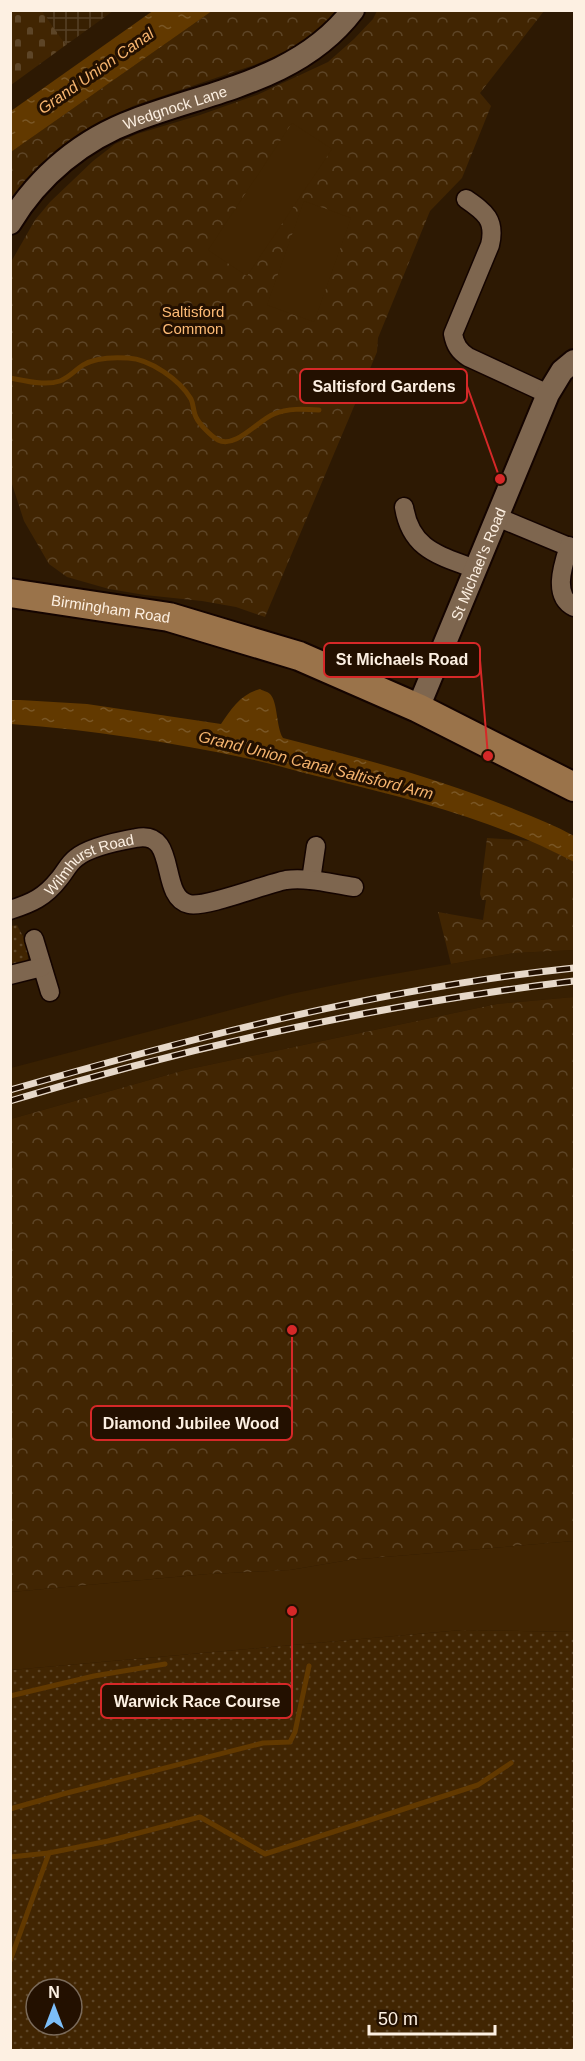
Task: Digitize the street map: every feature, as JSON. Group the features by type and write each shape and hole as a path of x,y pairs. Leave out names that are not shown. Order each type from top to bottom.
{"main road":[{"name":"Birmingham Road","path":"10,593 169,617 299,656 418,708 574,787"},
{"name":"Birmingham Road","path":"10,612 72,615 167,628 210,631"}],"street":[{"name":"Wedgnock Lane","path":"10,223 34,189 56,166 93,140 135,120 246,83 288,65 327,39 353,10"},
{"path":"466,199 486,215 492,231 490,245 453,334 456,346 468,357 548,394"},
{"name":"St Michael's Road","path":"418,708 548,394 562,371 574,361"},
{"path":"404,507 410,529 421,545 474,569"},
{"path":"497,517 572,548 564,561 561,590 566,600 574,607"},
{"name":"Wilmhurst Road","path":"10,910 41,898 71,862 83,853 138,837 150,838 161,848 174,890 186,904 203,903 289,880 311,880 354,887"},
{"path":"311,880 316,846"},
{"path":"34,939 50,992"},
{"path":"10,975 42,967"}],"shaded area":[{"path":"42,11 113,11 66,45"},
{"path":"574,950 574,997 497,1004 185,1070 11,1119 11,1068 291,994 514,953"}],"green space":[{"path":"11,10 42,11 66,45 11,85"},
{"path":"212,11 340,11 334,23 296,48 254,65 133,106 100,123 72,141 11,206 11,152"},
{"name":"Saltisford Common","path":"377,11 544,11 480,93 491,106 462,178 430,211 378,338 377,352 265,617 236,607 109,589 67,577 49,564 24,521 11,481 11,262 35,220 50,202 93,161 115,144 137,134 257,95 328,62 354,39 373,19"},
{"path":"292,123 332,149 247,276 208,250"},
{"path":"304,201 351,218 314,322 267,305"},
{"path":"487,838 533,841 574,862 574,950 514,953 451,964 438,912 483,920 486,900 482,900 480,894"},
{"path":"17,925 27,944 28,959 23,964 11,968 11,926"},
{"path":"574,997 574,1541 349,1560 290,1570 208,1574 11,1592 11,1119 185,1070 497,1004"},
{"path":"574,1541 574,1632 462,1630 11,1670 11,1592 208,1574 290,1570 349,1560"},
{"path":"462,1630 574,1632 574,2050 11,2050 11,1670"}],"water":[{"name":"Grand Union Canal","path":"154,10 212,11 11,152 11,111"},
{"name":"Grand Union Canal Saltisford Arm","path":"260,689 269,693 273,698 283,738 430,779 538,819 574,836 574,862 516,835 457,813 260,761 131,737 11,724 11,700 20,700 87,704 221,724 242,698"}],"waterway":[{"path":"10,378 48,383 64,379 93,360 137,359 155,366 180,385 191,399 195,415 200,423 215,438 225,442 232,441 279,412 296,409 319,410"},
{"path":"10,1696 94,1676 165,1664"},
{"path":"10,1809 263,1743 290,1742 295,1732 309,1666"},
{"path":"10,1961 49,1853 108,1841 200,1817 265,1854 478,1785 511,1763"},
{"path":"10,1857 49,1853"}],"railway":[{"path":"10,1090 219,1033 360,1001 431,988 574,968"},
{"path":"10,1101 219,1044 360,1014 503,990 574,981"}],"place":[{"name":"Saltisford Gardens","path":"500,479"},
{"name":"St Michaels Road","path":"488,756"},
{"name":"Diamond Jubilee Wood","path":"292,1330"},
{"name":"Warwick Race Course","path":"292,1611"}]}
